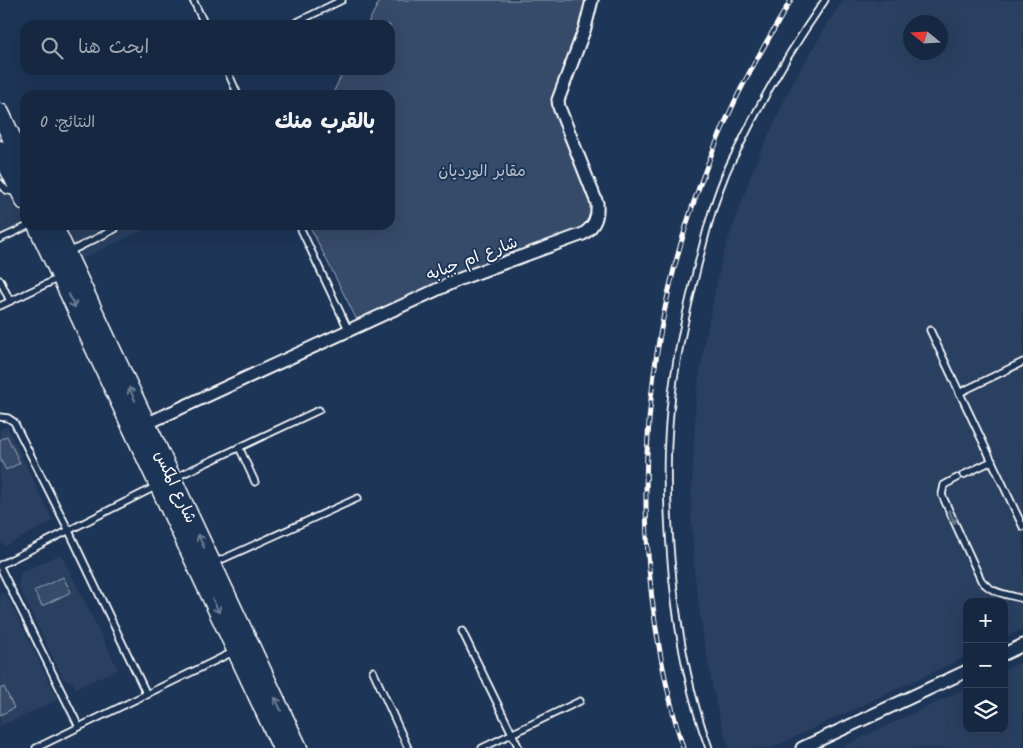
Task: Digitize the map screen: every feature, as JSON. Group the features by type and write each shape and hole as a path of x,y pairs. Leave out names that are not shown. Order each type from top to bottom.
{"main road":[{"path":"0,113 20,155"},
{"path":"0,150 20,191"},
{"name":"شارع المكس","path":"39,230 61,277 165,482 211,564 298,748"},
{"name":"شارع المكس","path":"56,230 146,424 165,482 236,650 282,748"}],"street":[{"name":"شارع ام جبابه","path":"146,424 348,329 460,279 583,234 590,229 596,221 597,203 559,107 558,100 585,28 592,0"},
{"path":"1008,652 1023,645"},
{"path":"802,748 963,673"}],"lane":[{"path":"193,0 203,20"},
{"path":"301,20 342,0"},
{"path":"709,748 697,717 685,665 676,611 670,556 668,450 669,423 677,363 703,242 713,205 724,176 766,93 803,31 825,0"},
{"path":"229,75 236,90"},
{"path":"0,183 6,190 20,196"},
{"path":"0,239 20,230"},
{"path":"67,253 113,230"},
{"path":"302,230 348,329"},
{"path":"0,306 61,277"},
{"path":"0,280 10,301"},
{"path":"930,330 1023,527"},
{"path":"959,393 1023,362"},
{"path":"79,727 0,566 165,482 319,410"},
{"path":"0,417 8,418 14,422 147,695"},
{"path":"239,447 255,482"},
{"path":"992,461 944,485 942,495 981,580 996,593 1023,599"},
{"path":"211,564 358,498"},
{"path":"462,631 519,748"},
{"path":"36,748 236,650"},
{"path":"373,671 408,748"},
{"path":"482,748 580,701"}],"shaded area":[{"path":"844,0 1023,0 1023,629 1008,636 1008,598 963,598 963,658 771,748 729,748 716,705 694,571 691,506 696,398 705,340 723,254 754,167 792,84 831,18"},
{"path":"0,160 20,203 20,226 0,236"},
{"path":"67,230 144,230 81,259"},
{"path":"7,426 53,521 5,546 0,541 0,430"},
{"path":"61,554 118,669 76,688 72,682 64,680 18,586 20,573"},
{"path":"0,591 6,594 58,700 0,726"},
{"path":"1023,661 1023,748 840,748 963,690 963,733 1008,733 1008,668"}],"green space":[{"name":"مقابر الورديان","path":"380,0 587,0 576,39 553,100 593,213 587,225 580,229 357,320 312,230 395,230 395,90 334,90 342,75 395,75 395,20 370,20"},
{"path":"7,436 20,463 6,470 0,459 0,440"},
{"path":"63,577 71,592 42,606 34,591"},
{"path":"4,687 14,708 0,715 0,689"}],"railway":[{"path":"683,748 663,667 651,585 646,502 649,419 660,337 678,255 703,176 742,86 791,0"}]}
